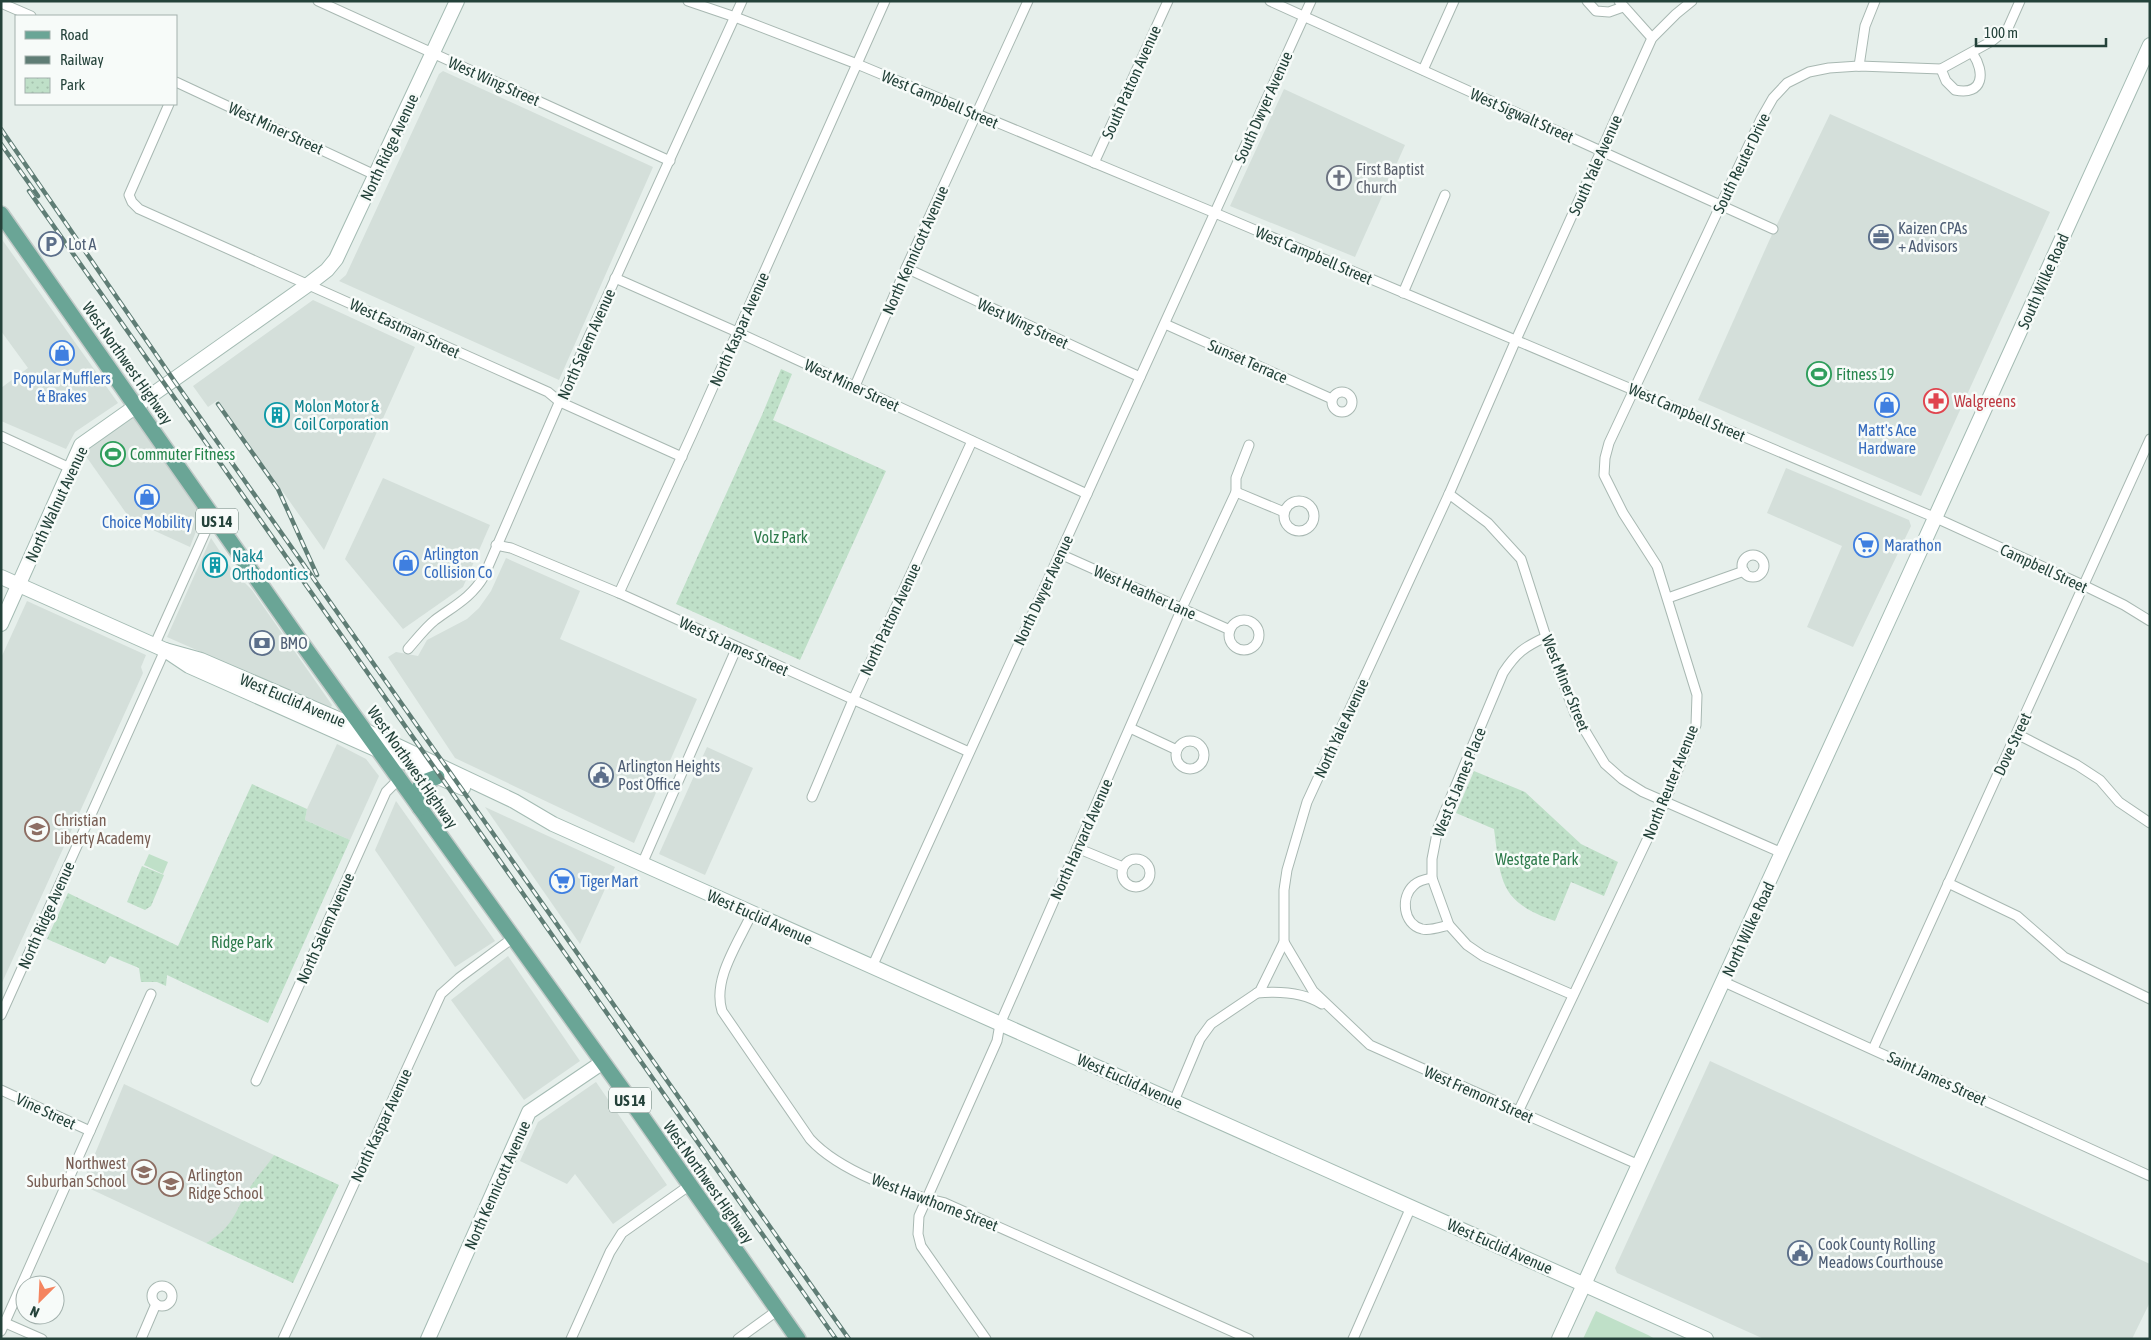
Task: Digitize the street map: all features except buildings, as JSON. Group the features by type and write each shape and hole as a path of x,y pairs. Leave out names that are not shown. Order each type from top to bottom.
{"main road":[{"name":"North Ridge Avenue","path":"309,284 327,270 336,259 457,1"},
{"name":"South Wilke Road","path":"1936,518 2150,45"},
{"name":"West Northwest Highway","path":"1,214 399,779 603,1062 798,1339"},
{"name":"North Walnut Avenue","path":"1,624 81,445 136,404 309,284"},
{"name":"North Wilke Road","path":"1560,1339 1936,518"},
{"name":"West Euclid Avenue","path":"1,577 160,648 189,666 518,814 554,824"},
{"name":"West Euclid Avenue","path":"160,648 202,660 366,731 514,801 554,824 642,864 1585,1283 1706,1339"},
{"path":"421,809 417,796 420,783 437,777"},
{"name":"North Kennicott Avenue","path":"428,1339 529,1112 603,1062"}],"street":[{"name":"West Wing Street","path":"318,1 670,161"},
{"name":"West Campbell Street","path":"688,1 857,64 1215,213 1515,342 1634,390 1936,518"},
{"name":"North Salem Avenue","path":"408,649 433,621 462,602 478,586 615,278 742,1"},
{"name":"North Kaspar Avenue","path":"619,593 682,457 885,1"},
{"name":"North Kennicott Avenue","path":"855,386 906,268 1028,1"},
{"name":"South Patton Avenue","path":"1094,163 1168,1"},
{"name":"West Sigwalt Street","path":"1270,1 1772,230"},
{"name":"South Dwyer Avenue","path":"1215,213 1311,1"},
{"path":"1423,70 1454,1"},
{"path":"1587,1 1596,11 1609,12 1621,4 1652,38"},
{"name":"South Yale Avenue","path":"1515,342 1652,38 1692,1"},
{"path":"1859,66 1865,26 1875,1"},
{"name":"South Reuter Drive","path":"1634,390 1761,119 1773,98 1787,83 1809,72 1829,68 1859,66 1941,69 1972,54 2008,28 2020,1"},
{"path":"1,3 29,15"},
{"path":"1941,69 1946,81 1956,90 1969,90 1979,83 1981,76 1978,62 1972,54"},
{"name":"West Miner Street","path":"178,84 375,175"},
{"name":"West Eastman Street","path":"169,105 131,191 130,198 139,209 548,392 560,402 682,457"},
{"path":"1403,293 1445,195"},
{"name":"North Dwyer Avenue","path":"872,966 1215,213"},
{"name":"West Wing Street","path":"906,268 1140,377"},
{"name":"West Miner Street","path":"615,278 737,332 1087,494"},
{"name":"Sunset Terrace","path":"1165,324 1332,399"},
{"name":"North Yale Avenue","path":"1174,1101 1200,1039 1211,1024 1257,992 1284,942 1284,890 1287,870 1307,802 1449,494 1515,342"},
{"name":"North Reuter Avenue","path":"1518,1112 1665,802 1696,724 1697,695 1657,566 1623,513 1604,475 1604,458 1609,443 1634,390"},
{"path":"1,436 70,468"},
{"name":"Dove Street","path":"1873,1049 2085,586 2150,439"},
{"name":"North Patton Avenue","path":"812,797 853,700 972,441"},
{"name":"North Harvard Avenue","path":"986,1339 921,1246 918,1234 919,1216 997,1040 1000,1024 1182,608 1236,492 1236,478 1248,445"},
{"path":"1236,492 1284,512"},
{"name":"West Miner Street","path":"1449,494 1488,523 1521,559 1546,638 1575,714 1606,764 1622,779 1643,792 1782,853"},
{"name":"North Ridge Avenue","path":"1,1014 160,648 213,515"},
{"name":"Campbell Street","path":"1936,518 2085,586 2124,605 2150,621"},
{"name":"West St James Street","path":"496,545 511,548 547,561 969,752"},
{"name":"West Heather Lane","path":"1060,554 1230,630"},
{"path":"1668,598 1744,571"},
{"name":"West St James Place","path":"1546,638 1522,649 1514,657 1503,674 1438,828 1432,878 1449,925 1467,945 1483,956 1573,996"},
{"path":"642,864 737,647"},
{"path":"1130,728 1177,750"},
{"path":"2017,734 2077,765 2100,780 2119,802 2150,823"},
{"name":"North Salem Avenue","path":"256,1081 386,792 399,779"},
{"path":"1077,848 1123,867"},
{"path":"1432,878 1420,881 1413,886 1404,904 1406,915 1411,924 1422,929 1434,929 1449,925"},
{"path":"1948,883 2017,916 2064,957 2150,999"},
{"name":"West Hawthorne Street","path":"752,913 721,978 720,1004 722,1011 810,1139 819,1149 835,1160 906,1194 946,1203 1249,1339"},
{"name":"North Kaspar Avenue","path":"283,1339 441,994 459,978 513,938"},
{"name":"West Fremont Street","path":"1284,942 1313,991 1370,1045 1640,1165"},
{"name":"Saint James Street","path":"1724,982 2150,1176"},
{"name":"West Fremont Street","path":"1257,992 1296,994 1329,1007"},
{"path":"42,1339 2,1325 151,994"},
{"name":"Vine Street","path":"1,1090 90,1131"},
{"path":"571,1339 610,1252 622,1233 690,1186"},
{"path":"1353,1339 1411,1207"},
{"path":"141,1339 156,1304"},
{"path":"738,1339 778,1310"}],"shaded area":[{"path":"443,71 653,167 559,380 339,281 346,275 439,74"},
{"path":"1284,89 1405,145 1355,257 1230,206"},
{"path":"1830,114 2050,212 1921,496 1698,400 1769,241"},
{"path":"1,238 118,403 75,432 66,449 1,421 1,388 28,368 1,331"},
{"path":"313,300 415,347 324,550 218,400 208,407 193,386"},
{"path":"134,417 199,505 201,518 190,547 131,520 83,452"},
{"path":"1786,468 1909,520 1911,526 1853,647 1807,627 1842,546 1767,513"},
{"path":"383,478 490,525 463,587 403,629 345,559"},
{"path":"211,538 233,571 252,590 332,705 330,709 167,637"},
{"path":"506,558 580,591 560,639 697,699 634,843 455,758 388,657 396,652 418,656 427,640 467,619 479,608 491,591"},
{"name":"Christian Liberty Academy","path":"27,601 146,655 141,667 143,673 1,985 1,658"},
{"path":"337,744 366,759 379,776 350,840 305,820 307,809"},
{"path":"707,747 753,768 705,875 659,854"},
{"path":"396,801 495,941 455,967 375,850"},
{"path":"485,807 615,867 580,944"},
{"path":"508,956 580,1061 524,1100 451,1000"},
{"path":"1710,1061 2150,1264 2150,1302 2132,1339 1764,1339 1617,1273 1615,1268"},
{"path":"596,1082 667,1185 613,1224 575,1174 567,1184 520,1161 538,1122"},
{"path":"124,1084 274,1155 263,1173 254,1182 229,1226 218,1236 206,1243 82,1185"}],"green space":[{"name":"Volz Park","path":"781,369 792,374 773,420 886,471 800,660 676,604"},
{"name":"Westgate Park","path":"1474,771 1525,792 1581,844 1618,862 1604,896 1571,882 1555,921 1523,906 1513,897 1506,887 1502,876 1494,829 1456,813"},
{"name":"Ridge Park","path":"252,784 307,809 305,820 350,840 268,1023 167,975 166,986 157,982 141,982 139,968 110,956 105,964 47,939 68,893 178,946"},
{"path":"149,854 168,862 163,874 144,865"},
{"path":"142,866 164,875 151,906 145,910 127,902"},
{"path":"274,1155 339,1185 293,1283 206,1243 216,1237 229,1223 247,1192"},
{"path":"1596,1311 1648,1335 1655,1339 1583,1339"}],"railway":[{"path":"1,129 173,379 849,1339"},
{"path":"1,144 38,196"},
{"path":"29,191 836,1339"},
{"path":"218,404 278,489 317,575"}],"place":[{"name":"First Baptist Church","path":"1339,178"},
{"name":"Kaizen CPAs + Advisors","path":"1881,237"},
{"name":"Lot A","path":"51,244"},
{"name":"Popular Mufflers & Brakes","path":"62,353"},
{"name":"Fitness 19","path":"1819,374"},
{"name":"Walgreens","path":"1936,401"},
{"name":"Matt's Ace Hardware","path":"1887,405"},
{"name":"Molon Motor & Coil Corporation","path":"277,415"},
{"name":"Commuter Fitness","path":"113,454"},
{"name":"Choice Mobility","path":"147,497"},
{"name":"Marathon","path":"1866,545"},
{"name":"Arlington Collision Co","path":"406,563"},
{"name":"Nak4 Orthodontics","path":"215,565"},
{"name":"BMO","path":"262,643"},
{"name":"Arlington Heights Post Office","path":"601,775"},
{"name":"Christian Liberty Academy","path":"37,829"},
{"name":"Tiger Mart","path":"562,881"},
{"name":"Northwest Suburban School","path":"144,1172"},
{"name":"Arlington Ridge School","path":"171,1184"},
{"name":"Cook County Rolling Meadows Courthouse","path":"1800,1253"}]}
